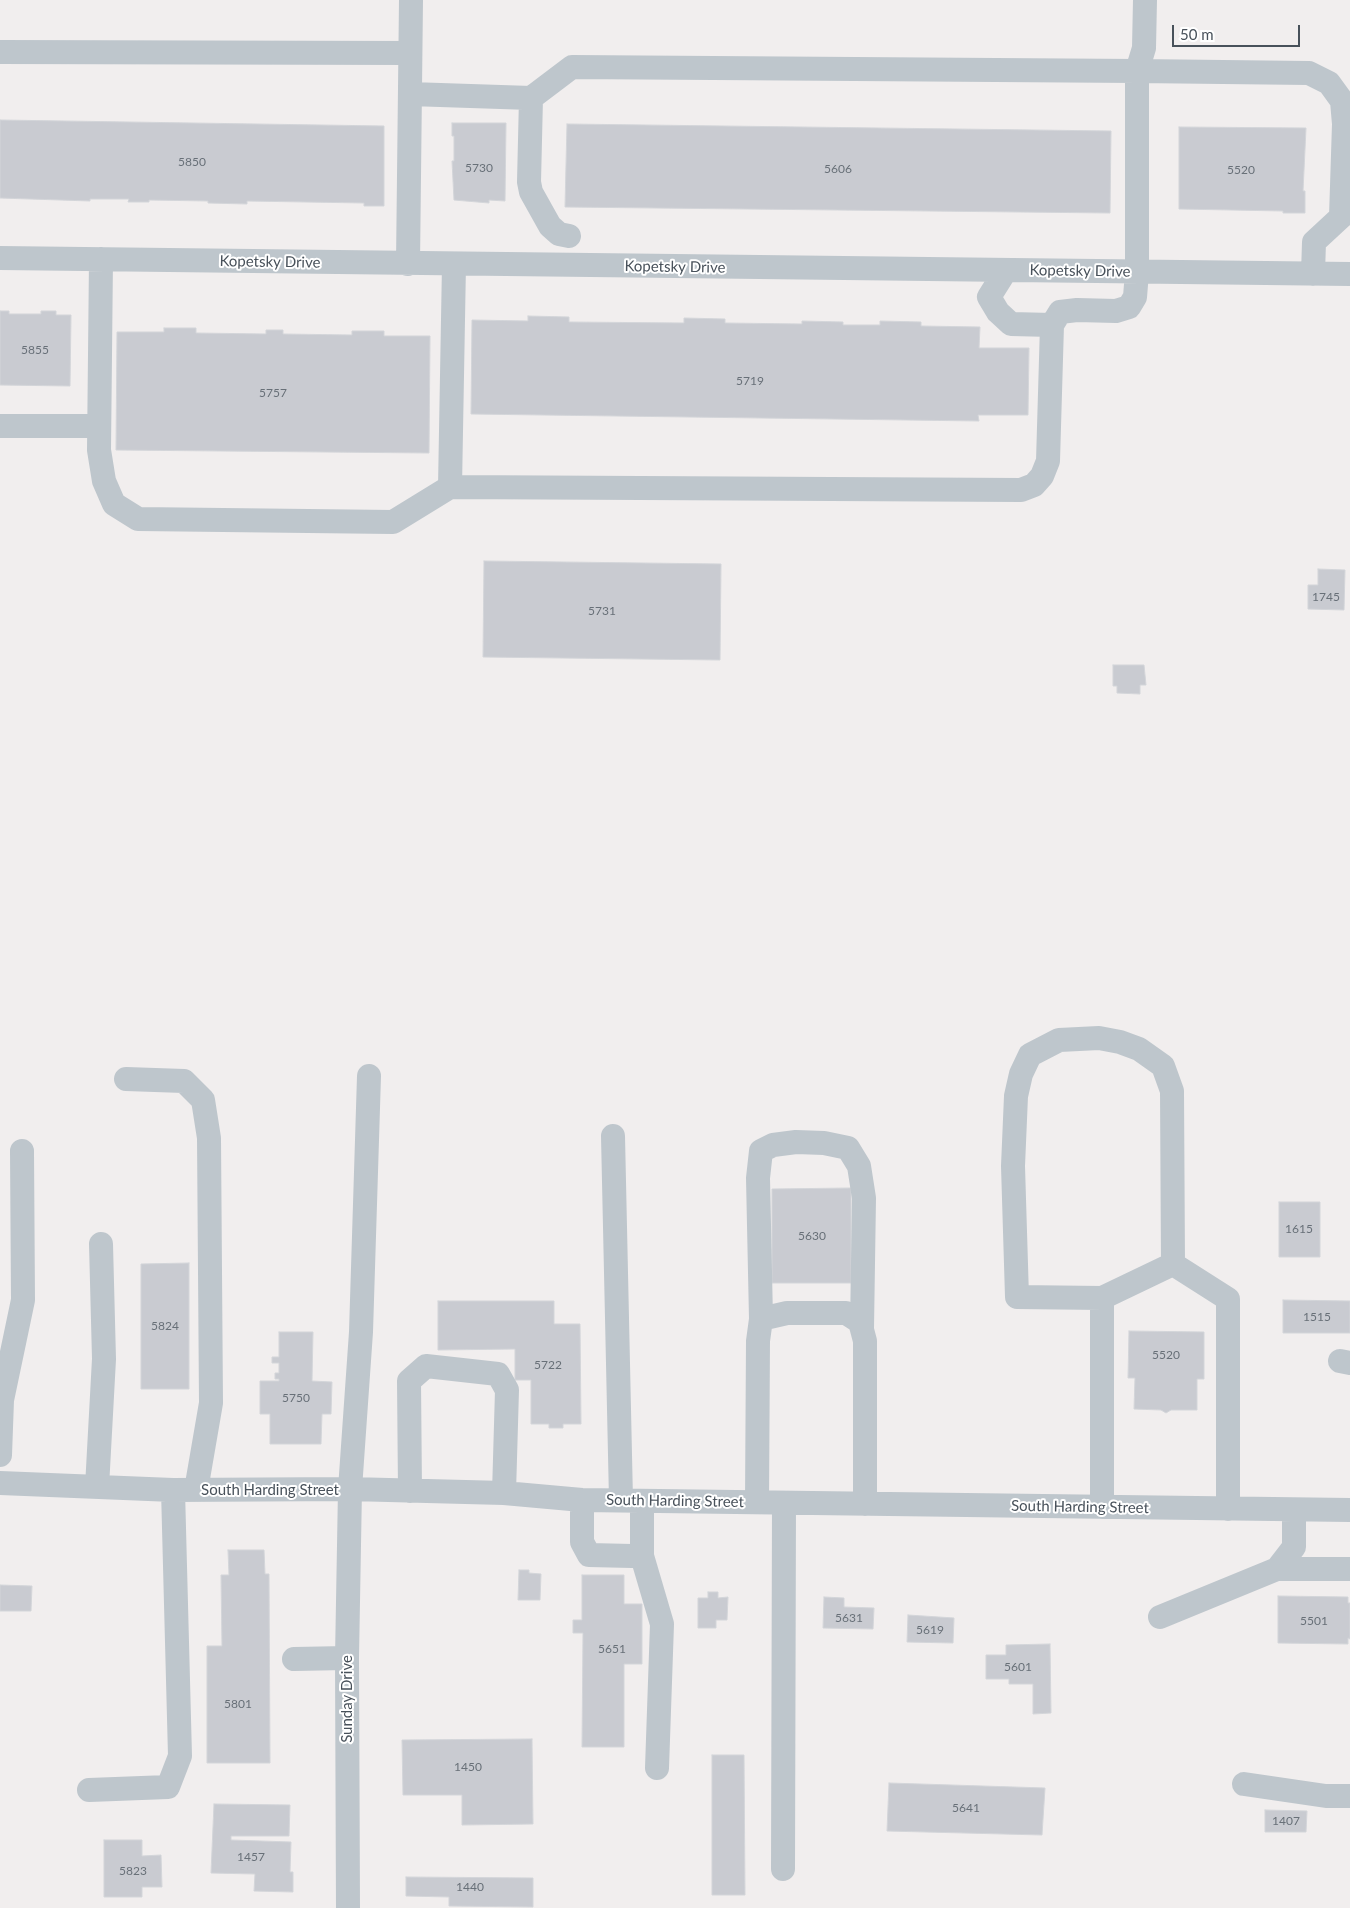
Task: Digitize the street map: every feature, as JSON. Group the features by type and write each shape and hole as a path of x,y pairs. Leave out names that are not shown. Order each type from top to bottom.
{"street":[{"path":"408,264 411,0"},
{"path":"101,259 99,450 104,481 114,504 138,519 393,522 450,487 1021,490 1034,485 1042,476 1048,461 1052,325 1060,312 1077,310 1116,311 1129,307 1135,297 1137,272 1137,71 1144,48 1145,0"},
{"path":"0,52 410,53"},
{"path":"410,94 531,98 572,67 1309,73 1329,82 1342,101 1344,124 1341,217 1314,242 1314,274"},
{"path":"531,98 529,182 531,192 550,226 559,234 569,236"},
{"name":"Kopetsky Drive","path":"0,258 1350,274"},
{"path":"450,487 454,264"},
{"path":"1006,270 989,297 998,312 1011,324 1052,325"},
{"path":"0,426 99,426"},
{"path":"1099,1038 1120,1042 1139,1049 1162,1066 1172,1091 1173,1264 1102,1298 1017,1297 1013,1166 1016,1096 1020,1074 1030,1054 1059,1040 1099,1038"},
{"name":"Sunday Drive","path":"348,1908 347,1658 350,1489 361,1332 369,1076"},
{"path":"89,1790 168,1787 180,1756 184,1490 211,1403 209,1138 203,1100 184,1081 126,1079"},
{"path":"613,1136 632,1500 642,1556 662,1624 657,1768"},
{"path":"757,1502 758,1342 761,1319 758,1178 760,1151 773,1145 796,1142 824,1143 848,1148 859,1166 864,1198 862,1328"},
{"path":"0,1455 2,1400 24,1300 22,1151"},
{"path":"97,1487 104,1359 101,1244"},
{"path":"1173,1264 1228,1299 1228,1509"},
{"path":"1102,1298 1102,1507"},
{"path":"761,1319 787,1313 846,1313 860,1322 865,1340 865,1504"},
{"path":"410,1491 409,1381 426,1366 498,1374 507,1390 504,1493"},
{"name":"South Harding Street","path":"0,1483 184,1490 350,1489 504,1493 582,1500 1350,1510"},
{"path":"582,1500 582,1542 589,1555 642,1556"},
{"path":"783,1869 784,1503"},
{"path":"1277,1569 1294,1547 1294,1510"},
{"path":"1160,1617 1277,1569 1350,1569"},
{"path":"294,1659 347,1658"},
{"path":"1244,1784 1326,1796 1350,1796"}],"building":[{"path":"0,120 384,126 384,206 364,206 364,203 247,201 247,204 149,200 149,202 128,202 129,199 90,199 90,201 0,198"},
{"path":"452,123 506,123 505,201 489,200 489,203 454,200 452,161 454,161 454,136 452,136"},
{"path":"567,124 1111,131 1110,213 565,207"},
{"path":"1179,127 1306,128 1303,191 1305,191 1305,213 1179,209"},
{"path":"0,311 9,311 9,314 41,314 41,311 56,311 56,315 71,315 70,386 0,385"},
{"path":"528,316 569,317 569,322 684,323 684,318 725,319 725,323 802,324 802,321 843,322 843,325 880,325 880,321 921,322 921,326 980,327 979,348 1029,348 1028,415 978,415 979,421 471,414 472,320 528,321"},
{"path":"164,328 196,328 196,333 266,334 266,330 283,330 283,334 352,335 352,331 384,331 384,336 430,336 429,453 116,450 117,332 164,332"},
{"path":"484,561 721,564 720,660 483,657"},
{"path":"1318,569 1345,570 1344,610 1308,609 1308,585 1318,585"},
{"path":"1113,665 1144,665 1146,685 1140,685 1140,694 1117,693 1117,686 1113,686"},
{"path":"851,1188 851,1283 772,1283 772,1189"},
{"path":"1279,1202 1320,1202 1320,1257 1279,1257"},
{"path":"189,1263 189,1389 141,1389 141,1264"},
{"path":"1283,1300 1350,1301 1350,1333 1283,1333"},
{"path":"438,1301 554,1301 554,1324 580,1324 581,1424 563,1424 563,1428 549,1428 549,1424 531,1424 531,1380 515,1380 515,1349 438,1350"},
{"path":"1129,1331 1204,1332 1204,1379 1197,1379 1197,1410 1171,1410 1166,1413 1161,1410 1134,1409 1135,1378 1128,1378"},
{"path":"279,1332 313,1332 312,1381 332,1382 331,1414 322,1414 321,1444 270,1444 270,1414 260,1414 260,1381 279,1381 279,1379 275,1379 275,1373 279,1373 279,1363 272,1363 272,1357 279,1357"},
{"path":"228,1550 264,1550 265,1574 269,1574 270,1763 207,1763 207,1646 222,1646 221,1575 229,1575"},
{"path":"519,1570 529,1570 529,1573 541,1574 540,1600 518,1600"},
{"path":"582,1575 624,1575 624,1604 642,1604 642,1664 624,1664 624,1747 582,1747 583,1633 573,1633 573,1620 582,1620"},
{"path":"0,1585 32,1586 31,1611 0,1611"},
{"path":"708,1592 718,1592 718,1598 728,1597 727,1620 716,1620 716,1628 698,1628 698,1598 708,1598"},
{"path":"1278,1596 1348,1597 1348,1603 1350,1603 1350,1639 1348,1638 1348,1644 1278,1643"},
{"path":"824,1597 844,1598 844,1607 874,1608 873,1629 823,1628"},
{"path":"908,1615 954,1618 953,1643 907,1642"},
{"path":"1050,1644 1051,1713 1033,1714 1033,1684 1009,1684 1009,1679 986,1679 986,1655 1006,1655 1006,1645"},
{"path":"532,1739 533,1824 462,1825 462,1795 403,1795 402,1740"},
{"path":"712,1755 744,1755 745,1895 712,1895"},
{"path":"889,1783 1045,1788 1042,1835 887,1831"},
{"path":"214,1804 290,1805 289,1836 231,1836 231,1840 291,1842 290,1872 293,1872 293,1892 254,1891 255,1874 211,1873"},
{"path":"1265,1810 1307,1811 1306,1832 1265,1832"},
{"path":"104,1840 142,1840 142,1856 161,1855 162,1887 142,1887 142,1897 104,1897"},
{"path":"406,1877 533,1878 533,1907 449,1906 449,1897 406,1896"}]}
